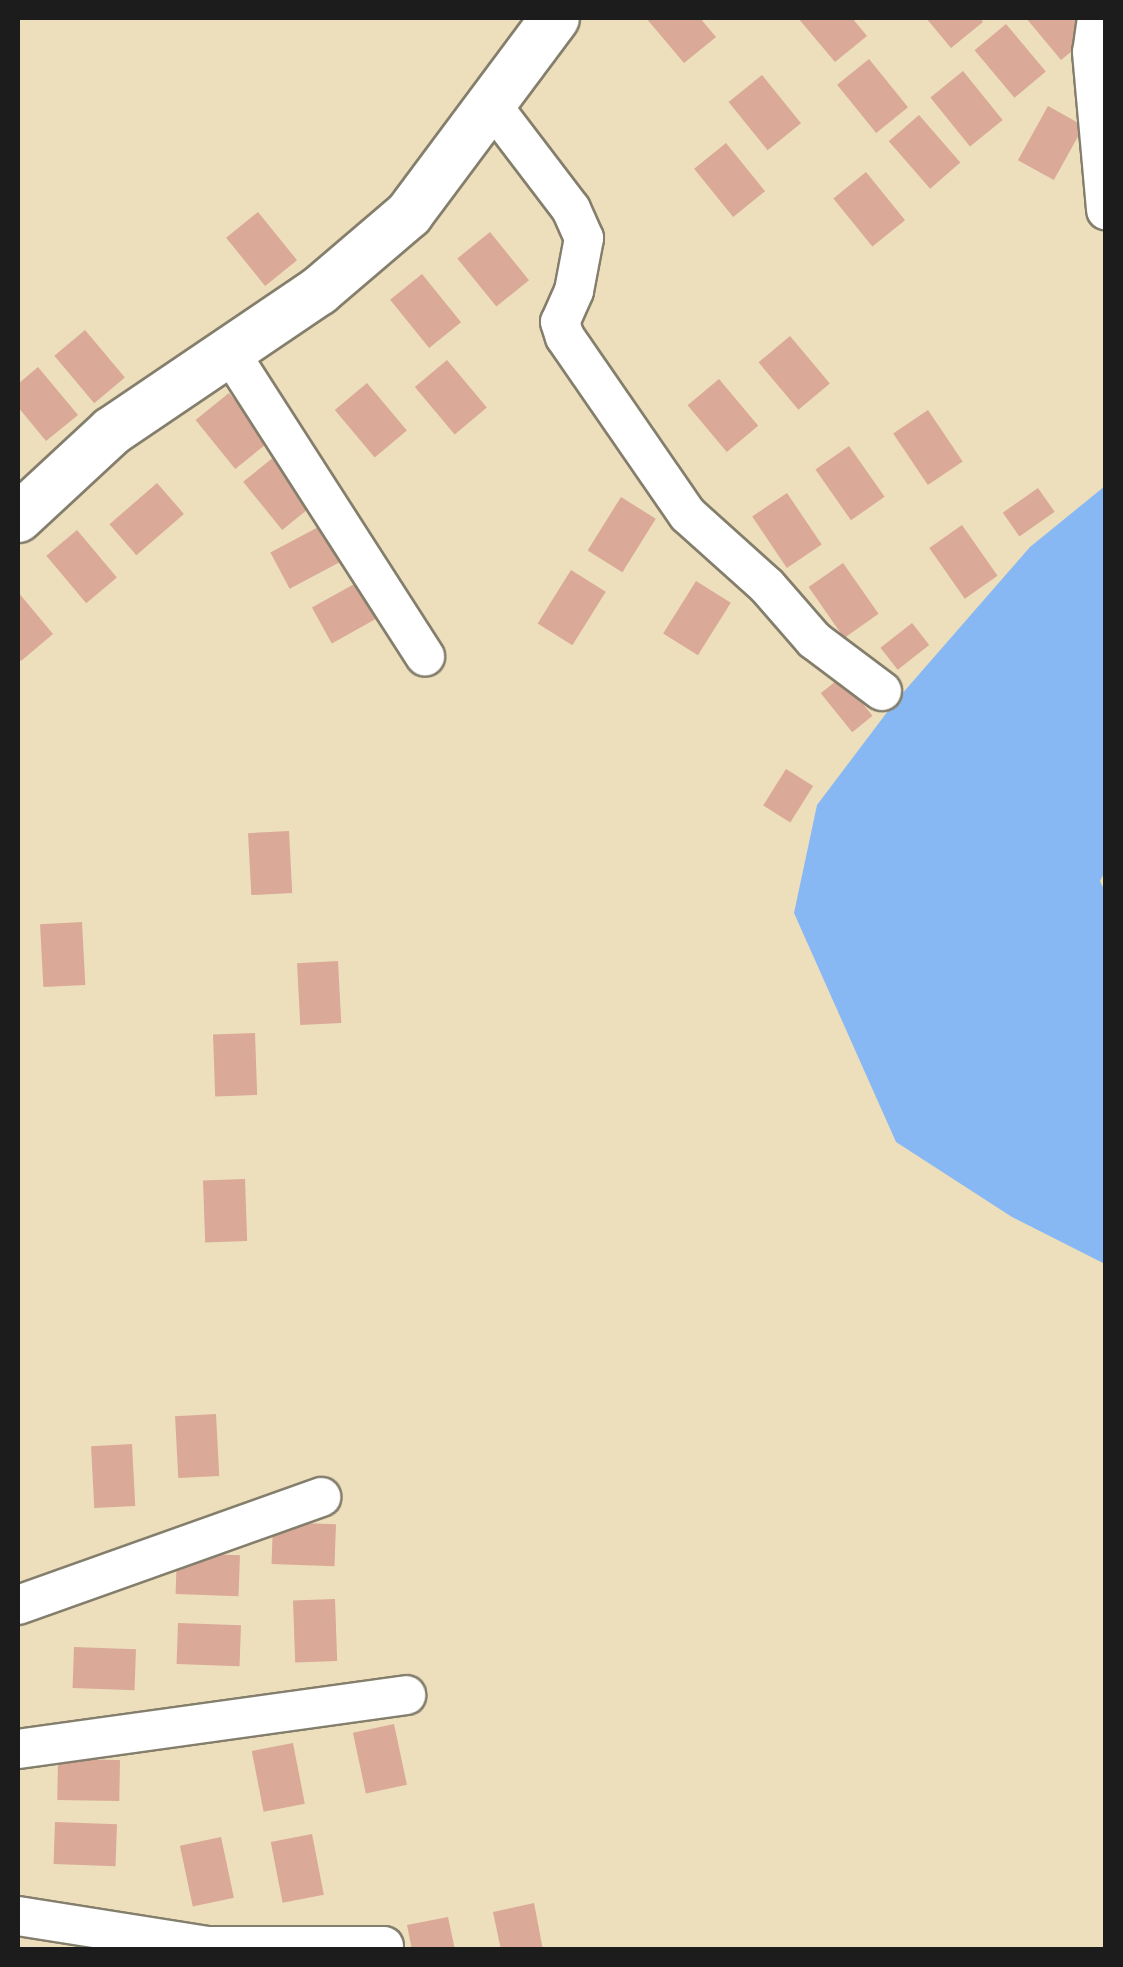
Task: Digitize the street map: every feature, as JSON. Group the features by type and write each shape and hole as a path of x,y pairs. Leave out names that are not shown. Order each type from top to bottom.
{"street":[{"path":"18,518 112,430 320,291 409,214 494,108 555,18"},
{"path":"1096,18 1092,52 1106,210"},
{"path":"494,108 571,209 584,238 574,291 560,322 566,337 688,515 767,586 814,640 882,691"},
{"path":"230,351 424,656"},
{"path":"18,1605 321,1497"},
{"path":"18,1749 406,1695"},
{"path":"18,1916 208,1946 384,1946"}],"water":[{"path":"1105,486 1106,869 1100,881 1106,894 1105,1264 1012,1217 896,1142 794,913 817,805 894,703 1030,547"}],"building":[{"path":"646,18 700,18 716,37 684,63"},
{"path":"798,18 852,18 867,36 835,62"},
{"path":"926,18 980,18 983,22 951,48"},
{"path":"1026,18 1080,18 1093,34 1061,60"},
{"path":"1006,24 1046,71 1014,98 975,50"},
{"path":"869,59 908,107 876,133 837,85"},
{"path":"963,71 1003,120 970,146 930,97"},
{"path":"762,75 801,123 768,150 729,102"},
{"path":"1048,106 1084,126 1054,180 1018,160"},
{"path":"919,115 960,163 930,189 889,141"},
{"path":"726,143 765,191 733,217 694,169"},
{"path":"866,172 905,220 872,247 833,198"},
{"path":"258,212 297,260 265,286 226,238"},
{"path":"490,232 529,280 496,307 457,258"},
{"path":"422,274 461,322 429,348 390,300"},
{"path":"85,330 125,377 94,403 54,356"},
{"path":"790,336 830,383 798,410 759,362"},
{"path":"447,360 487,407 455,434 415,387"},
{"path":"38,367 78,415 46,441 18,407 18,384"},
{"path":"719,379 758,426 727,452 688,405"},
{"path":"367,383 407,430 375,457 335,410"},
{"path":"229,393 269,442 235,469 196,420"},
{"path":"928,410 963,461 928,485 893,433"},
{"path":"849,446 885,497 851,520 815,470"},
{"path":"275,456 314,504 282,530 243,482"},
{"path":"157,483 184,514 136,555 109,524"},
{"path":"1038,488 1055,512 1019,536 1003,513"},
{"path":"787,493 822,544 787,568 752,516"},
{"path":"621,497 656,519 622,572 588,550"},
{"path":"326,523 345,559 290,589 270,553"},
{"path":"962,525 998,576 965,599 929,548"},
{"path":"77,530 117,577 86,603 46,556"},
{"path":"843,563 879,614 844,638 809,587"},
{"path":"571,570 606,592 572,645 538,623"},
{"path":"367,577 387,613 332,643 312,608"},
{"path":"696,581 731,603 698,655 663,634"},
{"path":"18,592 53,634 21,661 18,657"},
{"path":"912,623 929,645 898,670 880,648"},
{"path":"841,677 872,716 852,732 821,693"},
{"path":"786,769 813,786 790,822 763,805"},
{"path":"289,831 292,893 251,895 248,833"},
{"path":"82,922 85,985 43,987 40,924"},
{"path":"338,961 341,1023 300,1025 297,963"},
{"path":"255,1033 257,1095 215,1096 213,1034"},
{"path":"245,1179 247,1241 205,1242 203,1180"},
{"path":"216,1414 219,1476 178,1478 175,1416"},
{"path":"132,1444 135,1506 94,1508 91,1446"},
{"path":"273,1522 336,1524 334,1566 272,1564"},
{"path":"177,1553 240,1555 239,1596 176,1594"},
{"path":"335,1599 337,1661 295,1662 293,1600"},
{"path":"178,1623 241,1625 240,1666 177,1664"},
{"path":"74,1647 136,1649 135,1690 73,1688"},
{"path":"394,1724 407,1785 366,1793 353,1733"},
{"path":"293,1743 305,1804 264,1812 252,1751"},
{"path":"58,1759 120,1760 119,1801 57,1800"},
{"path":"55,1822 117,1824 115,1866 54,1864"},
{"path":"312,1834 324,1895 283,1903 271,1842"},
{"path":"221,1837 234,1898 193,1906 180,1846"},
{"path":"534,1903 543,1950 501,1950 493,1912"},
{"path":"448,1917 455,1950 412,1950 407,1925"}]}
